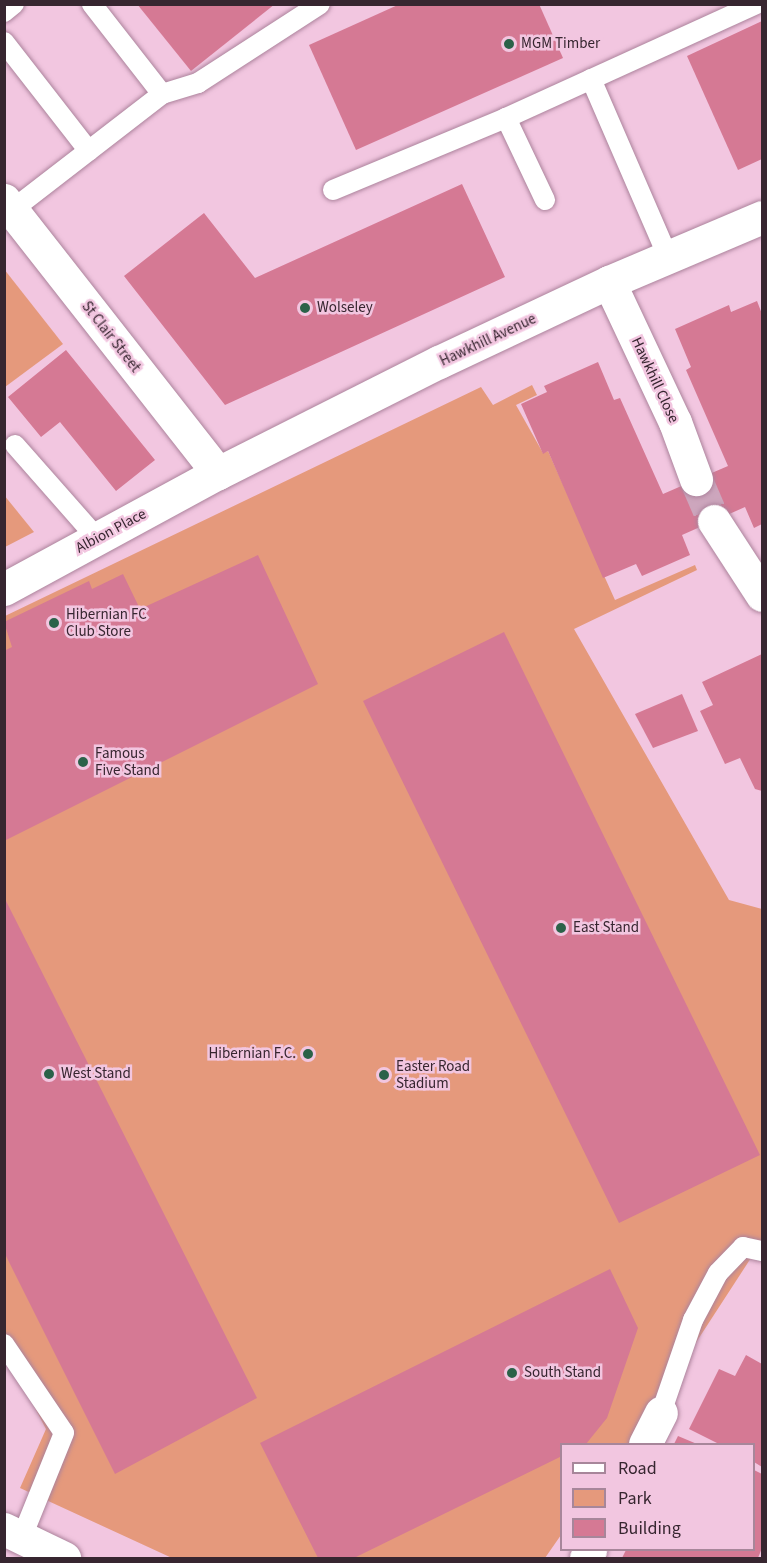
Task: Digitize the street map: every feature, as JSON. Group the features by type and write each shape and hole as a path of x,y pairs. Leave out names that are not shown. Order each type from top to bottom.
{"street":[{"name":"St Clair Street","path":"8,205 218,473"},
{"name":"Hawkhill Avenue","path":"218,473 609,282 762,217"},
{"name":"Hawkhill Close","path":"609,282 675,422 696,480"},
{"name":"Albion Place","path":"4,589 218,473"},
{"path":"714,521 762,595"},
{"path":"646,1443 661,1413"}],"lane":[{"path":"4,12 14,4"},
{"path":"92,4 162,94"},
{"path":"8,205 88,151 162,94 198,82 320,4"},
{"path":"333,190 506,118 756,4"},
{"path":"4,42 88,151"},
{"path":"591,79 668,257"},
{"path":"506,118 545,200"},
{"path":"15,445 97,538"},
{"path":"661,1413 693,1320 718,1273 743,1247 762,1251"},
{"path":"4,1344 64,1433 36,1547"}],"green space":[{"path":"4,269 63,344 5,387 4,387"},
{"name":"Easter Road Stadium","path":"532,385 537,395 516,405 543,453 548,451 615,600 695,565 697,570 574,629 729,900 762,909 762,1241 631,1443 560,1443 560,1536 545,1558 172,1558 20,1488 46,1429 5,1351 5,616 481,387 493,405"},
{"path":"4,495 34,532 5,547 4,547"}],"building":[{"path":"137,4 275,4 191,71"},
{"path":"400,4 539,4 563,58 356,150 309,45"},
{"path":"762,21 762,159 738,170 687,56"},
{"path":"462,184 505,277 225,405 124,276 204,213 255,278"},
{"path":"757,301 762,314 762,524 754,528 745,507 682,535 690,555 642,576 636,564 603,578 548,451 543,454 521,404 547,392 544,386 598,362 614,400 620,398 663,494 728,466 686,370 691,367 675,329 729,305 731,312"},
{"path":"66,350 155,460 116,491 60,422 41,437 8,397"},
{"name":"Famous Five Stand","path":"258,555 318,684 4,841 4,651 12,647 4,622 89,581 92,589 123,574 140,609"},
{"name":"East Stand","path":"504,632 760,1155 619,1223 363,701"},
{"path":"762,654 762,791 755,789 740,758 725,764 700,711 713,705 702,682"},
{"path":"682,694 698,731 653,748 635,714"},
{"name":"West Stand","path":"4,897 257,1398 115,1474 4,1252"},
{"name":"South Stand","path":"610,1269 638,1328 607,1418 587,1443 560,1443 560,1457 354,1558 318,1558 260,1443"},
{"path":"746,1355 762,1364 762,1467 755,1463 755,1443 717,1443 689,1429 719,1369 735,1376"},
{"path":"678,1436 695,1443 674,1443"},
{"path":"755,1470 762,1474 762,1548 758,1558 622,1558 626,1551 755,1551"}],"tunnel":[{"path":"696,479 714,521"}],"place":[{"name":"MGM Timber","path":"509,44"},
{"name":"Wolseley","path":"305,308"},
{"name":"Hibernian FC Club Store","path":"54,623"},
{"name":"Famous Five Stand","path":"83,762"},
{"name":"East Stand","path":"561,928"},
{"name":"Hibernian F.C.","path":"308,1054"},
{"name":"West Stand","path":"49,1074"},
{"name":"Easter Road Stadium","path":"384,1075"},
{"name":"South Stand","path":"512,1373"}]}
